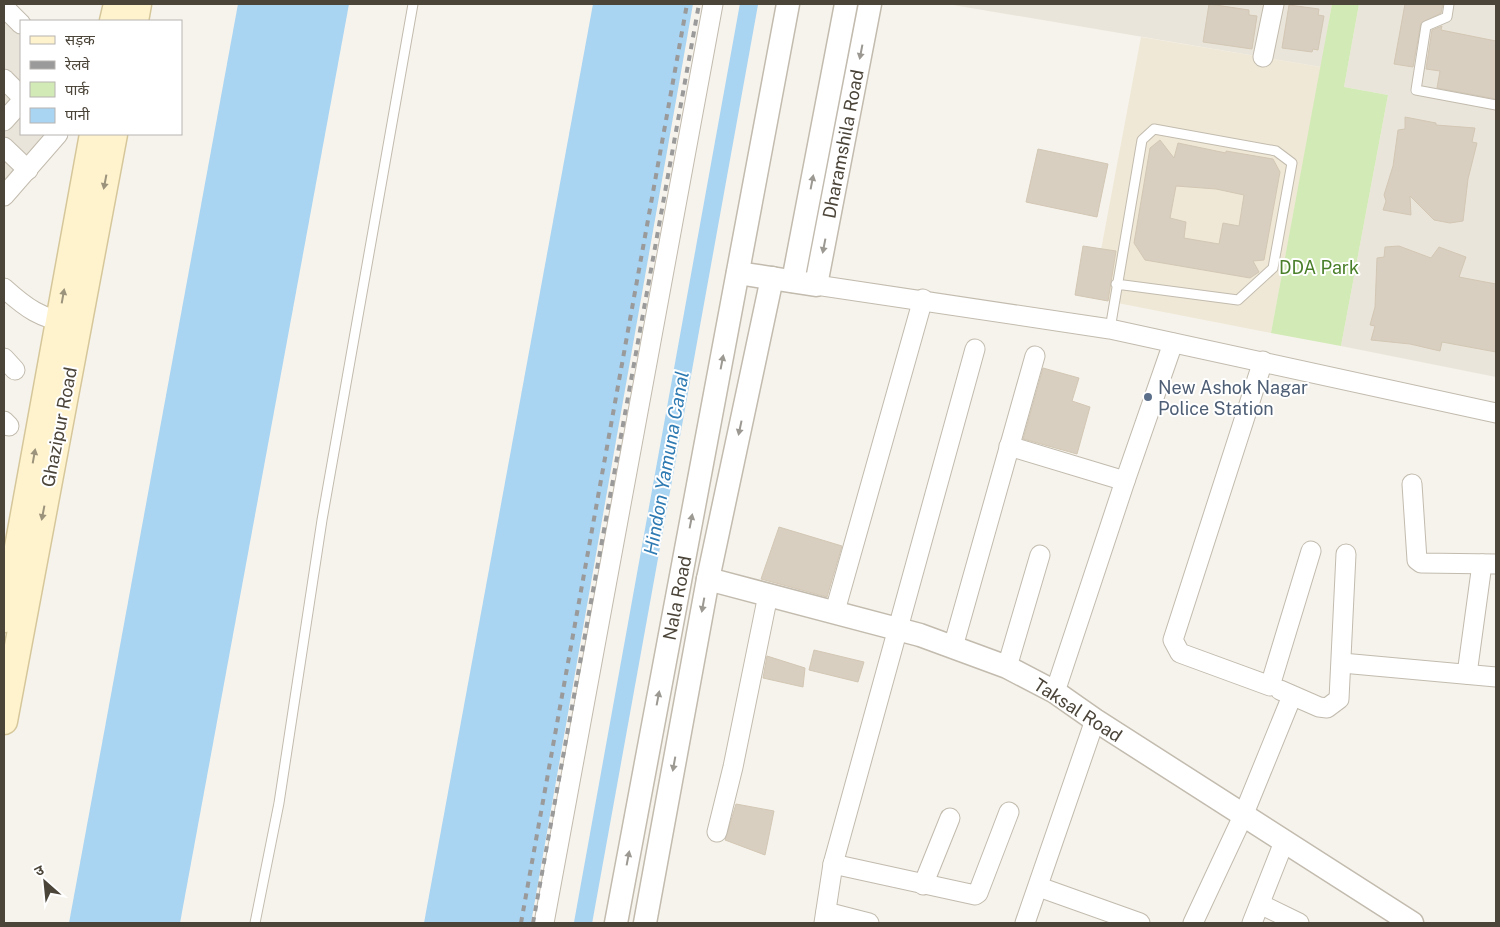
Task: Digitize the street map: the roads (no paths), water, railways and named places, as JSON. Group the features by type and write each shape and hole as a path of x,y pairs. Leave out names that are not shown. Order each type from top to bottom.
{"main road":[{"path":"114,20 117,4"},
{"path":"135,20 138,4"},
{"name":"Ghazipur Road","path":"4,721 68,322 93,135"},
{"name":"Ghazipur Road","path":"4,624 68,322 114,135"}],"street":[{"path":"544,923 713,4"},
{"name":"Nala Road","path":"616,923 788,4"},
{"name":"Dharamshila Road","path":"782,280 846,4"},
{"name":"Dharamshila Road","path":"816,285 870,4"},
{"path":"1263,57 1274,4"},
{"path":"4,7 20,23"},
{"path":"4,79 20,95"},
{"path":"4,120 20,103"},
{"path":"4,196 57,135"},
{"path":"4,147 28,170"},
{"path":"738,272 1110,329 1496,413"},
{"name":"Nala Road","path":"645,923 708,579 782,280"},
{"path":"4,288 25,307 40,316 68,322"},
{"path":"835,611 923,299"},
{"path":"1056,692 1125,481 1173,344"},
{"path":"869,923 825,918 833,864 975,349"},
{"path":"953,647 1034,356"},
{"path":"1263,361 1174,640 1180,653 1270,686 1319,707 1328,708 1335,704 1339,700 1342,663 1346,554"},
{"path":"1009,446 1125,481"},
{"path":"1412,484 1416,560 1421,563 1489,564 1466,674"},
{"path":"1270,686 1311,551"},
{"path":"1007,667 1040,555"},
{"name":"Taksal Road","path":"708,579 835,611 897,629 1007,667 1056,692 1095,720 1412,923"},
{"path":"717,832 733,767 768,595"},
{"path":"1342,663 1496,677"},
{"path":"1193,923 1243,816 1292,696"},
{"path":"1025,923 1095,720"},
{"path":"833,864 971,895 978,893 1009,812"},
{"path":"923,885 950,818"},
{"path":"1252,923 1284,842"},
{"path":"1039,887 1140,923"},
{"path":"622,892 649,899"},
{"path":"1260,904 1299,923"}],"lane":[{"path":"255,923 279,804 322,520 413,4"},
{"path":"1449,4 1447,17 1426,26 1416,90 1496,105"},
{"path":"1110,329 1116,284 1142,140 1154,129 1276,150 1292,163 1273,268 1238,300 1116,284"}],"water":[{"path":"238,4 349,4 180,923 69,923"},
{"path":"593,4 693,4 531,923 424,923"}],"waterway":[{"name":"Hindon Yamuna Canal","path":"583,923 749,4"}],"railway":[{"path":"521,923 687,4"},
{"path":"533,923 699,4"}],"place":[{"name":"New Ashok Nagar Police Station","path":"1148,397"}],"park label":[{"name":"DDA Park","path":"1319,267"}]}
